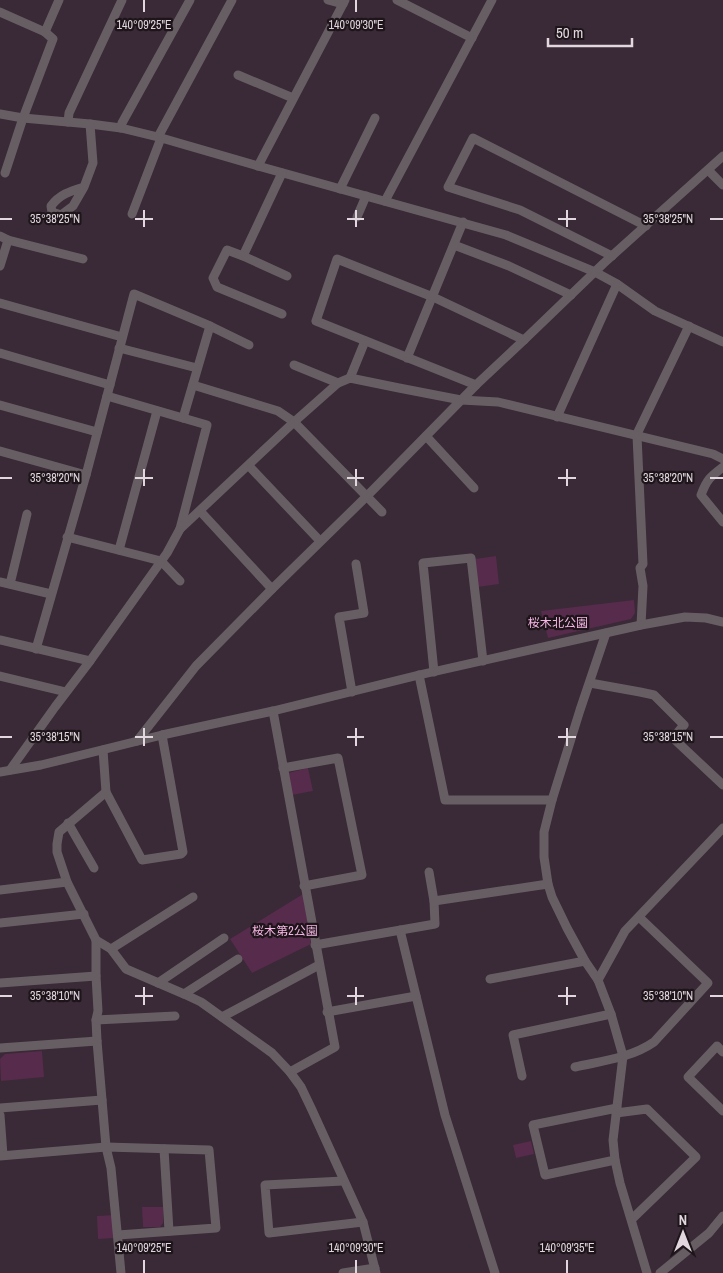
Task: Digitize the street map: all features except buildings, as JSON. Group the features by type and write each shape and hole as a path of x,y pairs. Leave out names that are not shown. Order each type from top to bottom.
{"street":[{"path":"46,32 59,0"},
{"path":"68,122 69,113 122,0"},
{"path":"121,128 190,0"},
{"path":"132,214 160,137 232,0"},
{"path":"258,166 344,2 328,0"},
{"path":"397,0 472,38"},
{"path":"385,201 492,0"},
{"path":"0,12 46,32 53,39 23,118 5,173"},
{"path":"238,75 293,98"},
{"path":"0,114 121,128 160,137 506,235 595,272 617,284 655,311 723,342"},
{"path":"340,189 375,118"},
{"path":"84,187 93,163 90,124"},
{"path":"612,256 520,210 448,187 473,138 646,226"},
{"path":"136,742 196,666 476,385 612,256 723,156"},
{"path":"708,170 723,185"},
{"path":"243,256 282,173"},
{"path":"357,218 366,196"},
{"path":"407,358 463,222"},
{"path":"0,266 4,238 83,259"},
{"path":"454,245 510,266 571,295"},
{"path":"282,314 217,287 213,278 227,250 287,276"},
{"path":"476,385 316,321 337,259 433,297 524,340"},
{"path":"558,417 617,284"},
{"path":"36,649 86,475 134,294 210,326 249,345"},
{"path":"0,303 122,337"},
{"path":"183,418 210,326"},
{"path":"641,625 643,586 640,568 643,564 636,436 689,326"},
{"path":"350,378 365,341"},
{"path":"120,348 197,368"},
{"path":"0,353 110,385"},
{"path":"294,365 338,384"},
{"path":"180,529 294,422 338,384 350,378 461,400 498,402 713,454 723,459"},
{"path":"193,385 278,411 294,422 382,512"},
{"path":"0,781 5,771 90,662 161,562 180,529 207,425 107,396"},
{"path":"0,405 97,432"},
{"path":"120,550 157,410"},
{"path":"426,436 474,488"},
{"path":"0,451 86,475"},
{"path":"249,466 320,541"},
{"path":"723,467 706,482 701,495 723,522"},
{"path":"200,511 272,589"},
{"path":"10,584 27,514"},
{"path":"67,537 161,562 180,581"},
{"path":"434,672 423,563 471,558 482,662"},
{"path":"352,692 339,617 364,613 356,564"},
{"path":"0,582 51,594"},
{"path":"5,771 41,765 162,735 641,625 685,617 722,620"},
{"path":"606,633 552,800 544,832 544,857 548,884 558,912 585,961 598,980 611,1014 623,1056 613,1140 615,1160 647,1273"},
{"path":"0,640 90,662"},
{"path":"0,676 66,692"},
{"path":"419,676 445,800 552,800"},
{"path":"590,684 654,695 684,725 673,738 723,784"},
{"path":"273,711 327,1012 335,1047 290,1072"},
{"path":"103,750 106,792 142,860 181,854 183,852 162,735"},
{"path":"284,768 338,758 362,875 304,886"},
{"path":"106,792 59,832 57,852 67,882 96,940 97,1041 106,1148 111,1168 122,1273"},
{"path":"68,823 94,868"},
{"path":"598,980 625,931 723,828"},
{"path":"316,945 436,924 429,872"},
{"path":"0,890 67,882"},
{"path":"434,901 548,884"},
{"path":"111,949 193,897"},
{"path":"0,922 84,914"},
{"path":"575,1067 618,1058 644,1049 654,1042 708,983 639,917"},
{"path":"400,930 445,1115 495,1273"},
{"path":"158,983 224,938"},
{"path":"96,940 111,949 126,968 201,1002 272,1053 290,1072 301,1087 362,1222 375,1271 343,1273"},
{"path":"184,994 238,959"},
{"path":"490,979 585,961"},
{"path":"222,1017 319,965"},
{"path":"0,983 96,976"},
{"path":"327,1012 416,996"},
{"path":"522,1076 513,1035 611,1014"},
{"path":"96,1020 175,1016"},
{"path":"0,1048 97,1041"},
{"path":"723,1052 717,1046 688,1077 723,1111"},
{"path":"0,1108 102,1100"},
{"path":"615,1160 545,1175 533,1125 617,1110 647,1109 696,1157 632,1220"},
{"path":"0,1115 2,1156 106,1148 208,1150 216,1228 118,1235"},
{"path":"164,1149 169,1231"},
{"path":"344,1181 265,1185 269,1232 362,1222"},
{"path":"660,1273 709,1233 723,1216"}],"green space":[{"path":"496,556 499,584 478,587 475,559"},
{"name":"桜木北公園","path":"634,600 635,613 631,619 548,638 541,611"},
{"path":"308,768 313,791 292,795 288,773"},
{"name":"桜木第2公園","path":"303,894 311,944 252,973 230,939"},
{"path":"42,1051 44,1077 1,1081 0,1059 5,1054"},
{"path":"531,1141 534,1154 516,1158 513,1145"},
{"path":"142,1207 163,1207 163,1223 160,1227 143,1227"},
{"path":"114,1215 115,1238 98,1239 97,1216"}]}
